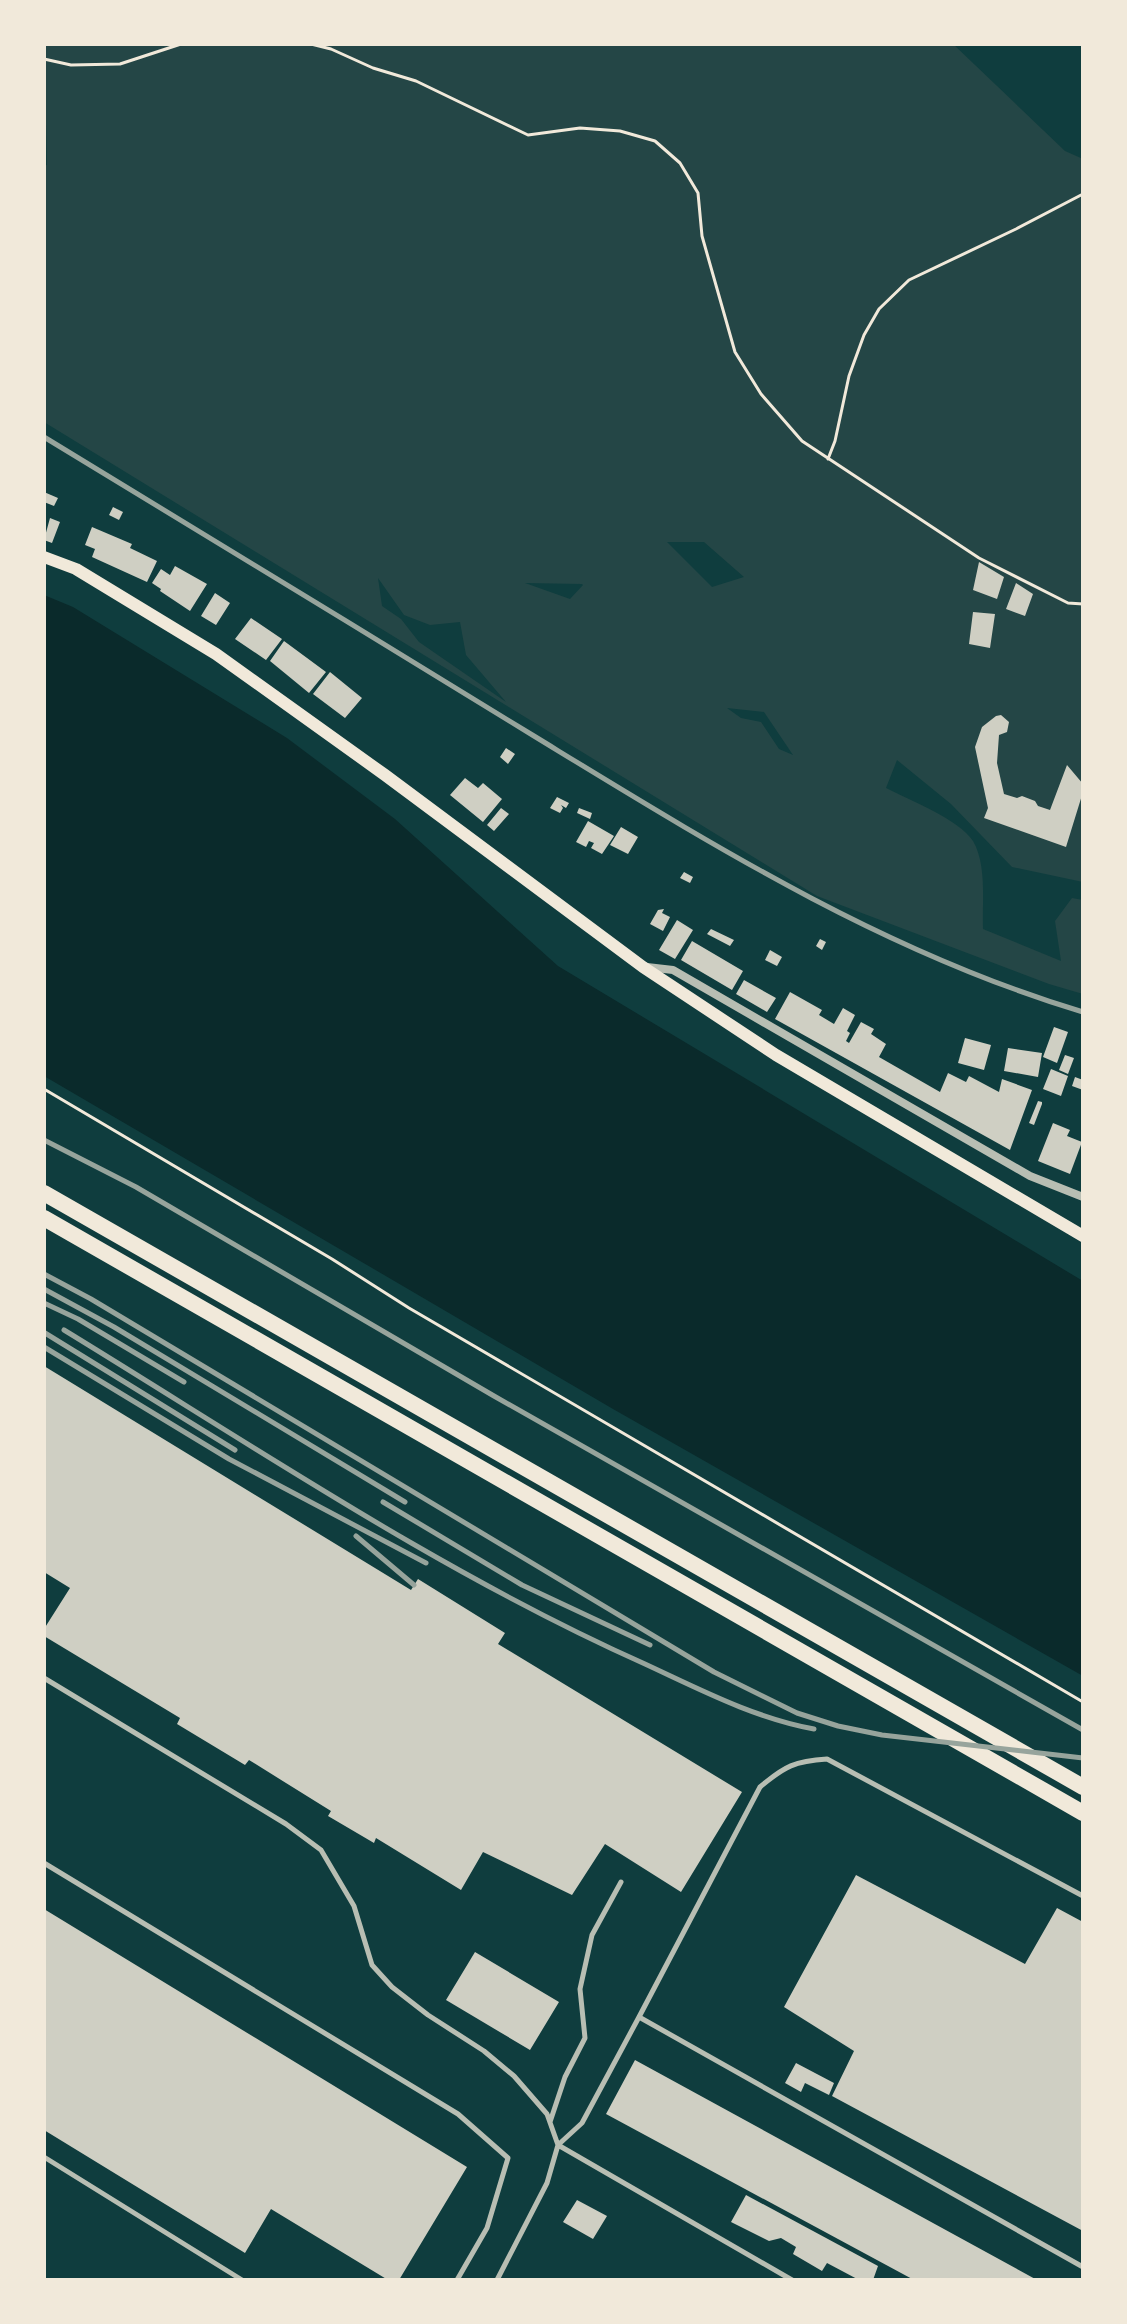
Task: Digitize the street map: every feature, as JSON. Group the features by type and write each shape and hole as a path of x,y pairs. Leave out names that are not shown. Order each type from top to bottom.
{"highway":[{"path":"44,1193 1081,1786"},
{"path":"44,1218 1083,1813"}],"main road":[{"path":"44,557 76,569 216,654 643,967 776,1055 1083,1236"}],"street":[{"path":"643,967 673,970 1030,1176 1083,1197"}],"lane":[{"path":"44,1678 286,1824 321,1850 354,1906 372,1965 392,1987 428,2015 484,2051 514,2076 547,2114 558,2145 792,2280"},
{"path":"497,2280 547,2183 558,2145 582,2123 760,1787 781,1768 800,1761 827,1759 1083,1896"},
{"path":"44,1863 458,2114 508,2158 487,2228 457,2280"},
{"path":"550,2123 565,2077 585,2038 580,1989 592,1935 621,1882"},
{"path":"639,2017 1083,2267"},
{"path":"44,2157 242,2280"}],"path":[{"path":"44,59 71,65 120,64 181,44"},
{"path":"311,44 416,81 528,135 580,128 620,131 655,141 680,163 698,193 702,236 735,352 771,406 802,441 979,558 1068,603 1083,604"},
{"path":"828,459 849,376 864,335 879,309 909,280 1083,194"},
{"path":"44,1089 332,1259 409,1308 1083,1702"}],"shaded area":[{"path":"44,44 953,44 1065,151 1083,159 1083,882 1012,867 951,804 897,760 886,788 957,825 973,841 982,872 983,929 1061,961 1055,921 1072,898 1083,900 1083,994 817,896 44,422 44,166 47,165","holes":["667,542 704,542 744,577 712,587","378,578 404,615 430,625 460,622 466,655 506,702 419,642 401,619 382,606","525,583 582,584 570,599","727,708 764,712 793,755 779,749 761,722 741,718"]},
{"path":"44,595 73,607 287,738 395,819 558,966 1083,1281 1083,1676 613,1409 44,1076"}],"building":[{"path":"44,492 58,498 54,506 44,502"},
{"path":"113,507 123,512 119,520 109,515"},
{"path":"50,518 60,522 52,543 44,540"},
{"path":"92,527 132,544 130,548 157,561 147,582 92,557 95,549 85,545"},
{"path":"979,562 1004,577 997,599 973,590"},
{"path":"175,566 207,584 190,611 152,583 161,569 170,575"},
{"path":"1016,583 1033,594 1025,616 1006,609"},
{"path":"215,593 230,603 216,625 201,616"},
{"path":"973,612 995,614 990,648 969,644"},
{"path":"251,618 282,639 266,660 235,639"},
{"path":"284,641 326,672 309,693 270,661"},
{"path":"330,672 362,698 345,718 313,694"},
{"path":"1001,715 1009,722 1007,732 999,735 997,763 1004,794 1017,798 1022,796 1050,810 1067,765 1083,784 1066,847 984,818 988,808 975,747 982,727"},
{"path":"506,748 515,754 508,764 500,757"},
{"path":"465,778 478,788 483,783 502,799 483,822 450,795"},
{"path":"557,797 569,803 566,808 561,805 560,813 550,808"},
{"path":"501,808 509,814 494,831 487,825"},
{"path":"579,808 592,813 590,819 577,813"},
{"path":"588,821 614,836 602,854 591,848 594,843 589,841 586,847 576,842"},
{"path":"621,827 638,837 628,854 610,845"},
{"path":"684,872 693,877 690,883 680,878"},
{"path":"664,909 662,913 670,917 663,931 650,924 658,910"},
{"path":"677,920 693,930 675,959 659,950"},
{"path":"711,929 734,940 730,946 707,934"},
{"path":"820,939 826,942 822,950 816,946"},
{"path":"692,941 743,971 732,990 681,960"},
{"path":"770,950 782,957 777,966 765,960"},
{"path":"744,980 776,998 767,1012 736,994"},
{"path":"790,992 822,1010 819,1015 834,1024 843,1008 855,1015 846,1041 849,1043 861,1022 874,1029 871,1034 886,1044 879,1057 940,1092 948,1073 966,1082 969,1076 999,1092 1002,1079 1032,1090 1010,1150 775,1019"},
{"path":"1054,1027 1068,1032 1057,1063 1043,1057"},
{"path":"965,1038 991,1045 984,1070 958,1063"},
{"path":"1008,1048 1042,1053 1038,1077 1004,1071"},
{"path":"1065,1055 1074,1058 1068,1074 1059,1070"},
{"path":"1051,1069 1068,1076 1061,1096 1043,1089"},
{"path":"1075,1077 1083,1080 1083,1090 1072,1086"},
{"path":"1038,1101 1042,1104 1034,1125 1029,1123"},
{"path":"1053,1123 1070,1130 1067,1136 1082,1142 1070,1174 1038,1161"},
{"path":"44,1366 411,1590 418,1579 505,1633 498,1644 742,1792 681,1892 605,1844 572,1895 483,1852 461,1890 376,1838 374,1843 328,1816 331,1811 249,1760 245,1765 177,1724 180,1718 44,1636 44,1629 70,1588 44,1572"},
{"path":"856,1875 1025,1964 1057,1908 1083,1922 1083,2231 832,2096 854,2051 784,2007"},
{"path":"44,1909 467,2167 399,2280 388,2280 271,2209 245,2253 44,2130"},
{"path":"475,1952 559,2002 530,2050 446,2000"},
{"path":"635,2060 1037,2280 914,2280 606,2114"},
{"path":"796,2063 834,2083 829,2095 805,2083 801,2092 785,2083"},
{"path":"746,2195 878,2266 873,2280 859,2280 827,2263 822,2271 793,2254 796,2247 781,2238 769,2241 731,2222"},
{"path":"577,2200 607,2216 593,2239 563,2222"}],"railway":[{"path":"44,437 733,855 868,927 938,959 1083,1012"},
{"path":"44,1140 136,1187 494,1396 1083,1730"},
{"path":"44,1274 91,1299 714,1672 797,1713 882,1735 1083,1758"},
{"path":"44,1289 114,1327 405,1502"},
{"path":"44,1303 78,1319 184,1382"},
{"path":"64,1330 349,1506 495,1590 706,1693 770,1718 814,1729"},
{"path":"45,1333 235,1450"},
{"path":"44,1347 229,1459 426,1563"},
{"path":"383,1502 522,1585 650,1645"},
{"path":"356,1536 414,1585"}]}
